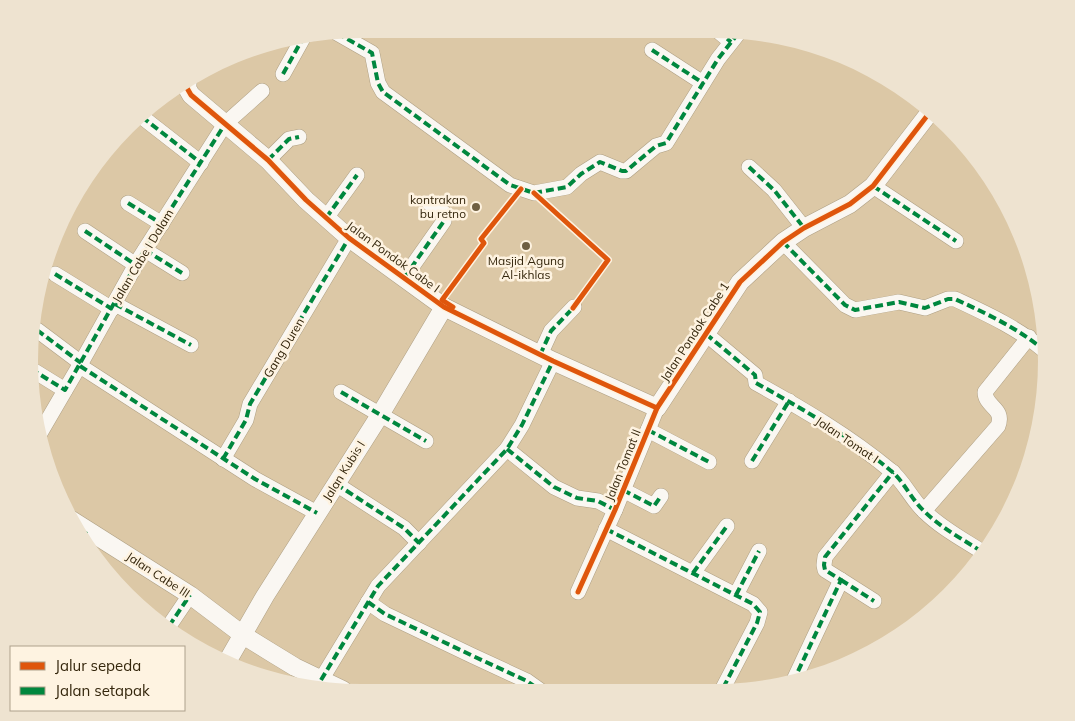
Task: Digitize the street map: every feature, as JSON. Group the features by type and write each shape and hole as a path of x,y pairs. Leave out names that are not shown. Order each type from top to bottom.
{"street":[{"path":"346,38 372,53 378,83 383,92 510,184 534,193 567,187 581,174 600,162 626,171 656,146 666,143 718,59 734,38"},
{"path":"283,74 300,43"},
{"path":"652,50 703,83"},
{"name":"Jalan Pondok Cabe I","path":"187,88 191,95 268,160 306,200 348,238 444,307 547,358 657,408"},
{"name":"Jalan Cabe I Dalam","path":"43,421 65,390 136,265 224,124 262,91"},
{"name":"Jalan Pondok Cabe 1","path":"657,408 740,282 783,242 804,228 850,204 873,186 926,117"},
{"path":"146,119 201,163"},
{"path":"268,160 289,140 299,137"},
{"path":"749,167 774,190 804,228"},
{"path":"326,218 357,175"},
{"path":"873,186 956,241"},
{"path":"128,203 162,224"},
{"path":"404,278 444,221 444,213 429,204"},
{"path":"85,231 136,265"},
{"name":"Gang Duren","path":"223,459 246,420 250,404 348,238"},
{"path":"783,242 845,305 855,310 899,302 924,308 948,299 955,299 1005,322 1037,344"},
{"path":"145,250 182,273"},
{"path":"55,274 113,307 190,345"},
{"name":"Jalan Kubis I","path":"231,656 265,596 380,415 444,307"},
{"path":"321,680 378,586 508,449 522,425 547,358 551,331 574,307"},
{"path":"39,332 80,364 223,459 317,513"},
{"name":"Jalan Tomat I","path":"706,334 755,375 756,383 789,401 856,444 893,472 924,511 956,536 977,549"},
{"path":"924,511 998,426 1000,416 998,411 986,399 985,392 1029,337"},
{"path":"38,373 65,390"},
{"path":"341,392 426,441"},
{"path":"752,460 789,401"},
{"name":"Jalan Tomat II","path":"578,592 615,510 657,408"},
{"path":"648,430 709,462"},
{"path":"508,449 554,487 577,498 598,502 615,510"},
{"path":"874,601 825,570 825,557 893,472"},
{"path":"336,484 404,528 419,543"},
{"path":"623,490 654,506 662,496"},
{"path":"693,573 726,526"},
{"path":"606,529 753,604 760,612 760,617 728,683"},
{"name":"Jalan Cabe III","path":"90,537 190,595 243,635 324,682"},
{"path":"736,595 759,551"},
{"path":"798,672 841,580"},
{"path":"172,622 190,595"},
{"path":"368,602 385,614 532,684"}],"marked path":[{"path":"346,38 372,53 378,83 383,92 510,185 534,193 567,187 581,174 600,162 626,171 656,146 666,143 718,59 734,38"},
{"path":"726,38 731,42"},
{"path":"283,74 300,43"},
{"path":"652,50 703,83"},
{"path":"146,120 201,163"},
{"path":"38,373 65,390 139,259 225,124"},
{"path":"268,160 289,139 299,137"},
{"path":"749,167 774,190 804,228"},
{"path":"326,218 357,175"},
{"path":"873,186 956,241"},
{"path":"128,203 162,224"},
{"path":"404,278 444,221"},
{"path":"85,231 136,265"},
{"path":"223,459 246,420 250,404 349,238"},
{"path":"783,242 845,305 855,310 899,302 925,308 948,299 955,299 1013,328 1037,345"},
{"path":"145,250 182,273"},
{"path":"55,274 112,309"},
{"path":"115,304 191,345"},
{"path":"540,355 551,331 574,307"},
{"path":"39,331 81,363"},
{"path":"706,334 755,375 756,383 825,424 895,474 919,506 931,517 977,549"},
{"path":"321,680 378,586 507,449 522,425 553,361"},
{"path":"80,366 255,479 317,513"},
{"path":"341,392 426,441"},
{"path":"752,461 789,401"},
{"path":"648,430 709,462"},
{"path":"507,449 554,487 577,498 598,501 615,510"},
{"path":"798,672 841,580 825,570 825,557 893,472"},
{"path":"336,484 404,528 419,543"},
{"path":"623,490 654,506 661,496"},
{"path":"693,573 727,526"},
{"path":"606,529 753,604 760,612 757,623 725,683"},
{"path":"736,595 759,551"},
{"path":"841,580 874,601"},
{"path":"172,622 190,595"},
{"path":"368,602 385,614 531,684"}],"cycle path":[{"path":"187,88 191,95 268,160 306,200 349,238 444,307 553,361 657,408"},
{"path":"578,592 615,510 657,408 740,282 783,242 804,228 850,204 873,186 926,117"},
{"path":"453,307 442,300 484,243 481,239 521,189"},
{"path":"534,193 608,260 573,308"}],"place":[{"name":"kontrakan bu retno","path":"476,207"},
{"name":"Masjid Agung Al-ikhlas","path":"526,246"}]}
